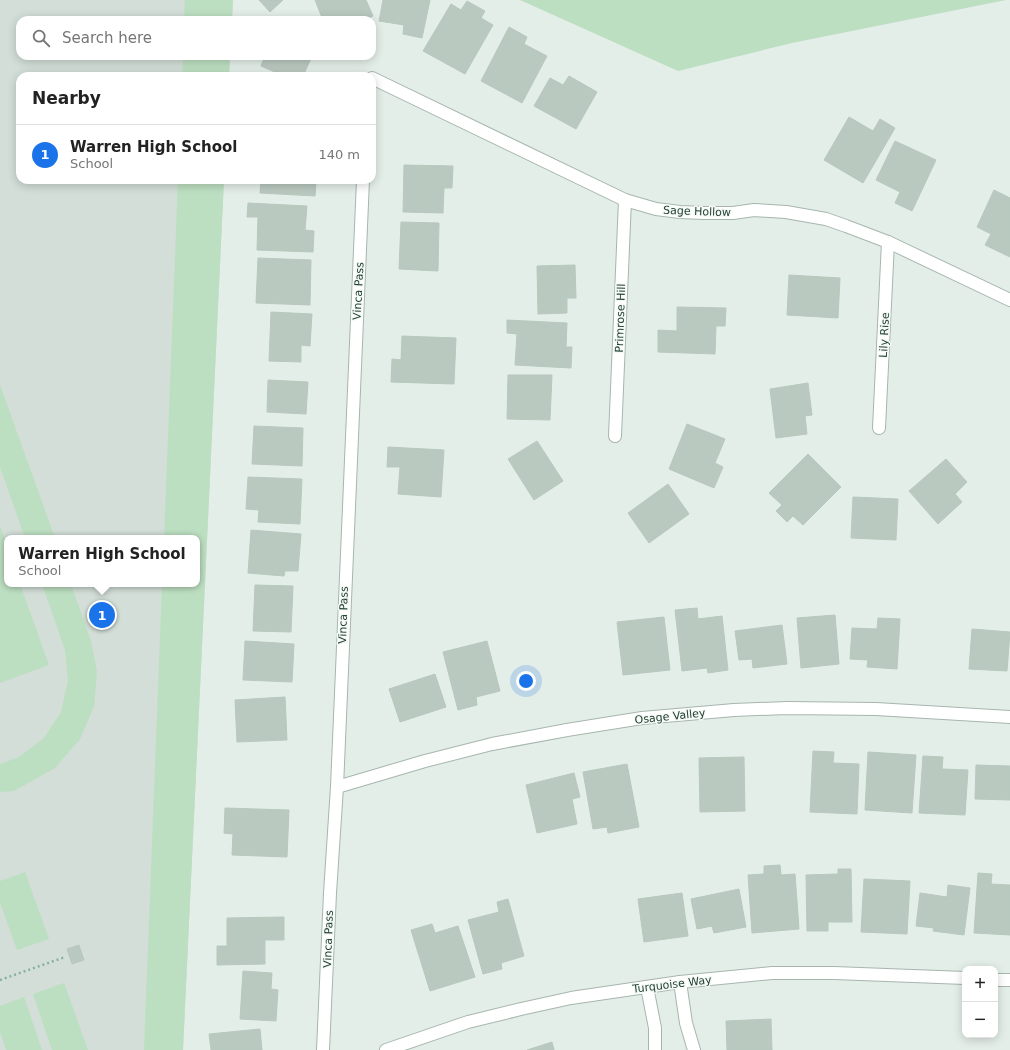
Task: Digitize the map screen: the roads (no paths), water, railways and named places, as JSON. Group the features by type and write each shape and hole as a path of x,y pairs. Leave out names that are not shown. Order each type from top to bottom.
{"street":[{"name":"Sage Hollow","path":"376,80 625,200 656,209 680,212 711,213 754,210 786,212 826,219 888,242 1010,300"},
{"name":"Vinca Pass","path":"323,1050 330,893 337,787 363,184"},
{"name":"Primrose Hill","path":"615,436 625,200"},
{"name":"Lily Rise","path":"879,428 888,242"},
{"name":"Osage Valley","path":"337,787 425,761 492,744 642,718 734,710 787,708 876,709 1010,717"},
{"name":"Turquoise Way","path":"386,1050 468,1022 521,1009 571,998 647,986 772,973 842,973 962,978"},
{"path":"998,980 1010,980"},
{"path":"680,982 686,1023 694,1050"},
{"path":"647,986 655,1028 655,1050"}],"place":[{"name":"Warren High School","path":"102,615"}]}
